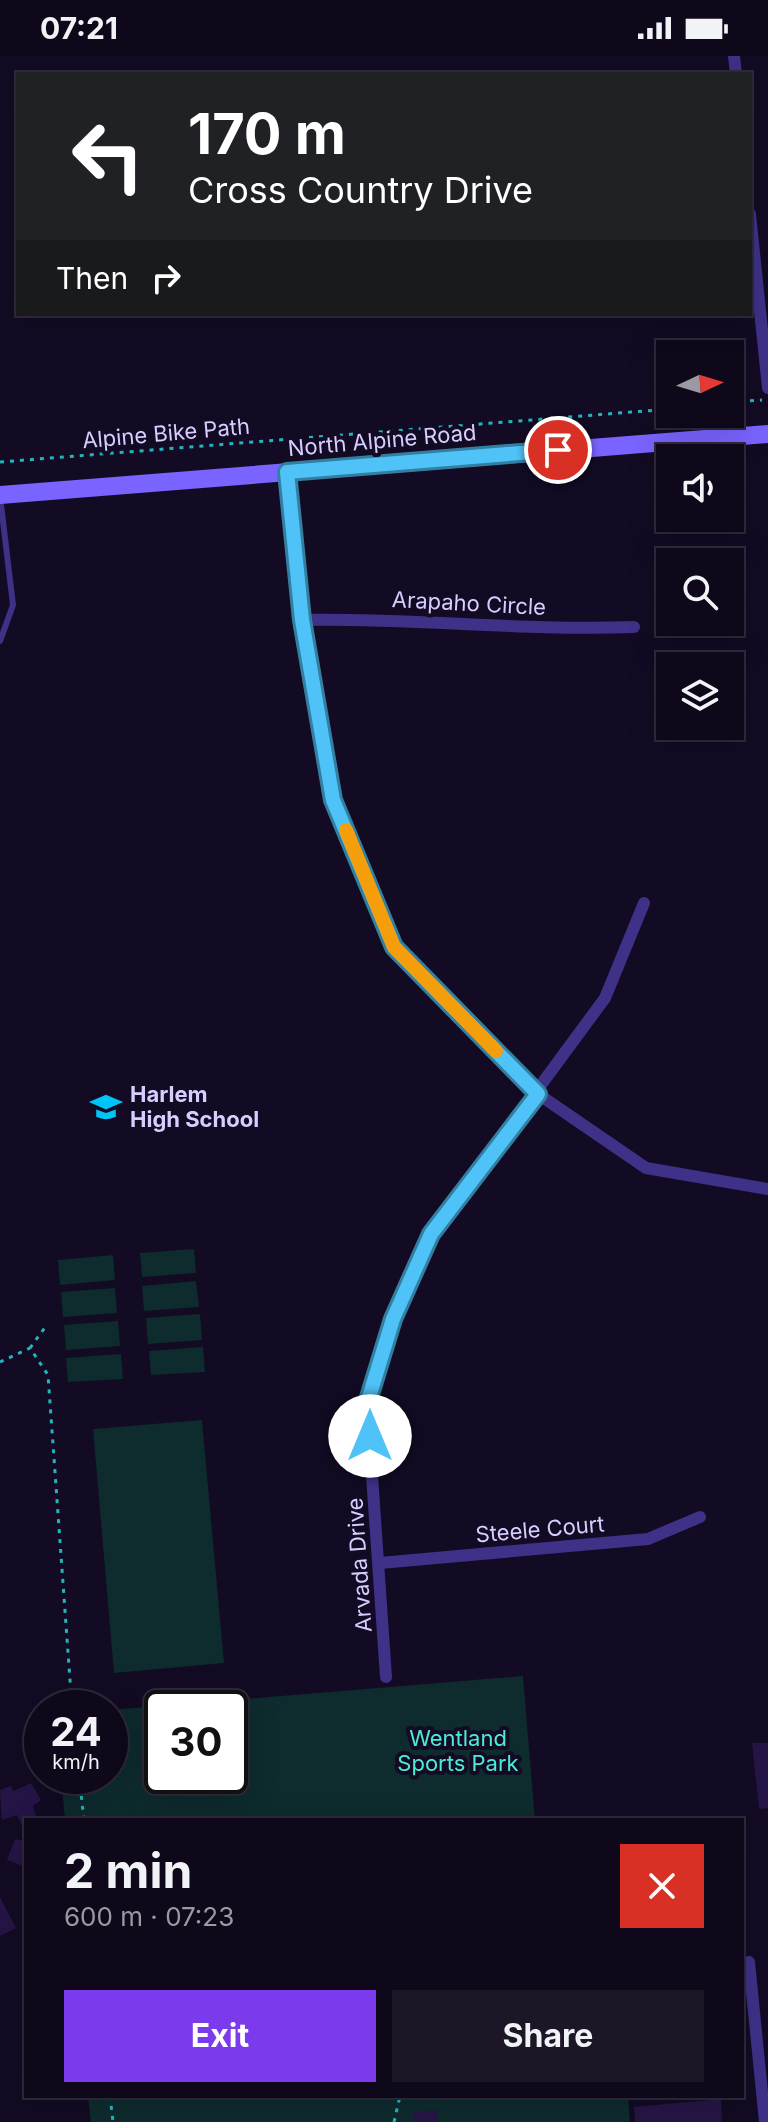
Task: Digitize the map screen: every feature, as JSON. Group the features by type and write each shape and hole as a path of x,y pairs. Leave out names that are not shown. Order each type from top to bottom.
{"main road":[{"name":"North Alpine Road","path":"0,496 768,434"}],"street":[{"path":"752,233 768,388"},
{"path":"287,472 302,620 333,800 394,947 538,1094 646,1168 768,1189"},
{"name":"Arapaho Circle","path":"302,620 393,618 588,628 634,627"},
{"name":"Arvada Drive","path":"386,1677 367,1404 393,1319 431,1234 538,1094 605,998 644,903"},
{"name":"Steele Court","path":"380,1563 648,1539 700,1517"},
{"path":"749,1962 765,2122"},
{"path":"744,2046 757,2044"}],"lane":[{"path":"0,496 13,605 0,641"}],"path":[{"path":"744,401 768,399"},
{"name":"Alpine Bike Path","path":"0,462 656,410"},
{"path":"0,1362 30,1348 46,1326"},
{"path":"30,1348 48,1375 71,1690"},
{"path":"81,1794 84,1818"},
{"path":"110,2098 113,2122"},
{"path":"394,2122 399,2098"}],"green space":[{"path":"194,1249 196,1273 142,1277 140,1253"},
{"path":"113,1255 115,1280 60,1285 58,1260"},
{"path":"196,1281 199,1307 144,1311 142,1286"},
{"path":"115,1288 117,1313 63,1317 61,1292"},
{"path":"200,1314 202,1340 148,1344 146,1318"},
{"path":"118,1321 120,1346 66,1350 64,1325"},
{"path":"203,1347 205,1372 151,1375 149,1351"},
{"path":"121,1354 123,1379 68,1382 66,1358"},
{"path":"202,1420 224,1663 114,1673 93,1429"},
{"name":"Wentland Sports Park","path":"523,1676 535,1818 65,1818 63,1794 128,1794 128,1709 144,1707 144,1794 248,1794 248,1699"},
{"path":"88,2098 628,2098 630,2122 91,2122"}],"building":[{"path":"752,1743 768,1743 768,1808 759,1809"},
{"path":"10,1786 14,1791 24,1786 24,1794 37,1794 41,1800 33,1806 36,1818 24,1818 24,1830 17,1815 2,1820 0,1790"},
{"path":"15,1839 24,1841 24,1866 7,1860"},
{"path":"0,1897 16,1928 0,1936"},
{"path":"721,2099 722,2122 635,2122 634,2107"},
{"path":"437,2110 438,2122 414,2122 414,2112"}],"slow traffic":[{"path":"346,830 394,947 496,1051"}],"place":[{"name":"Harlem High School","path":"106,1107"}],"route":[{"path":"370,1436 367,1404 393,1319 431,1234 538,1094 394,947 333,800 302,620 287,472 558,450"}]}
